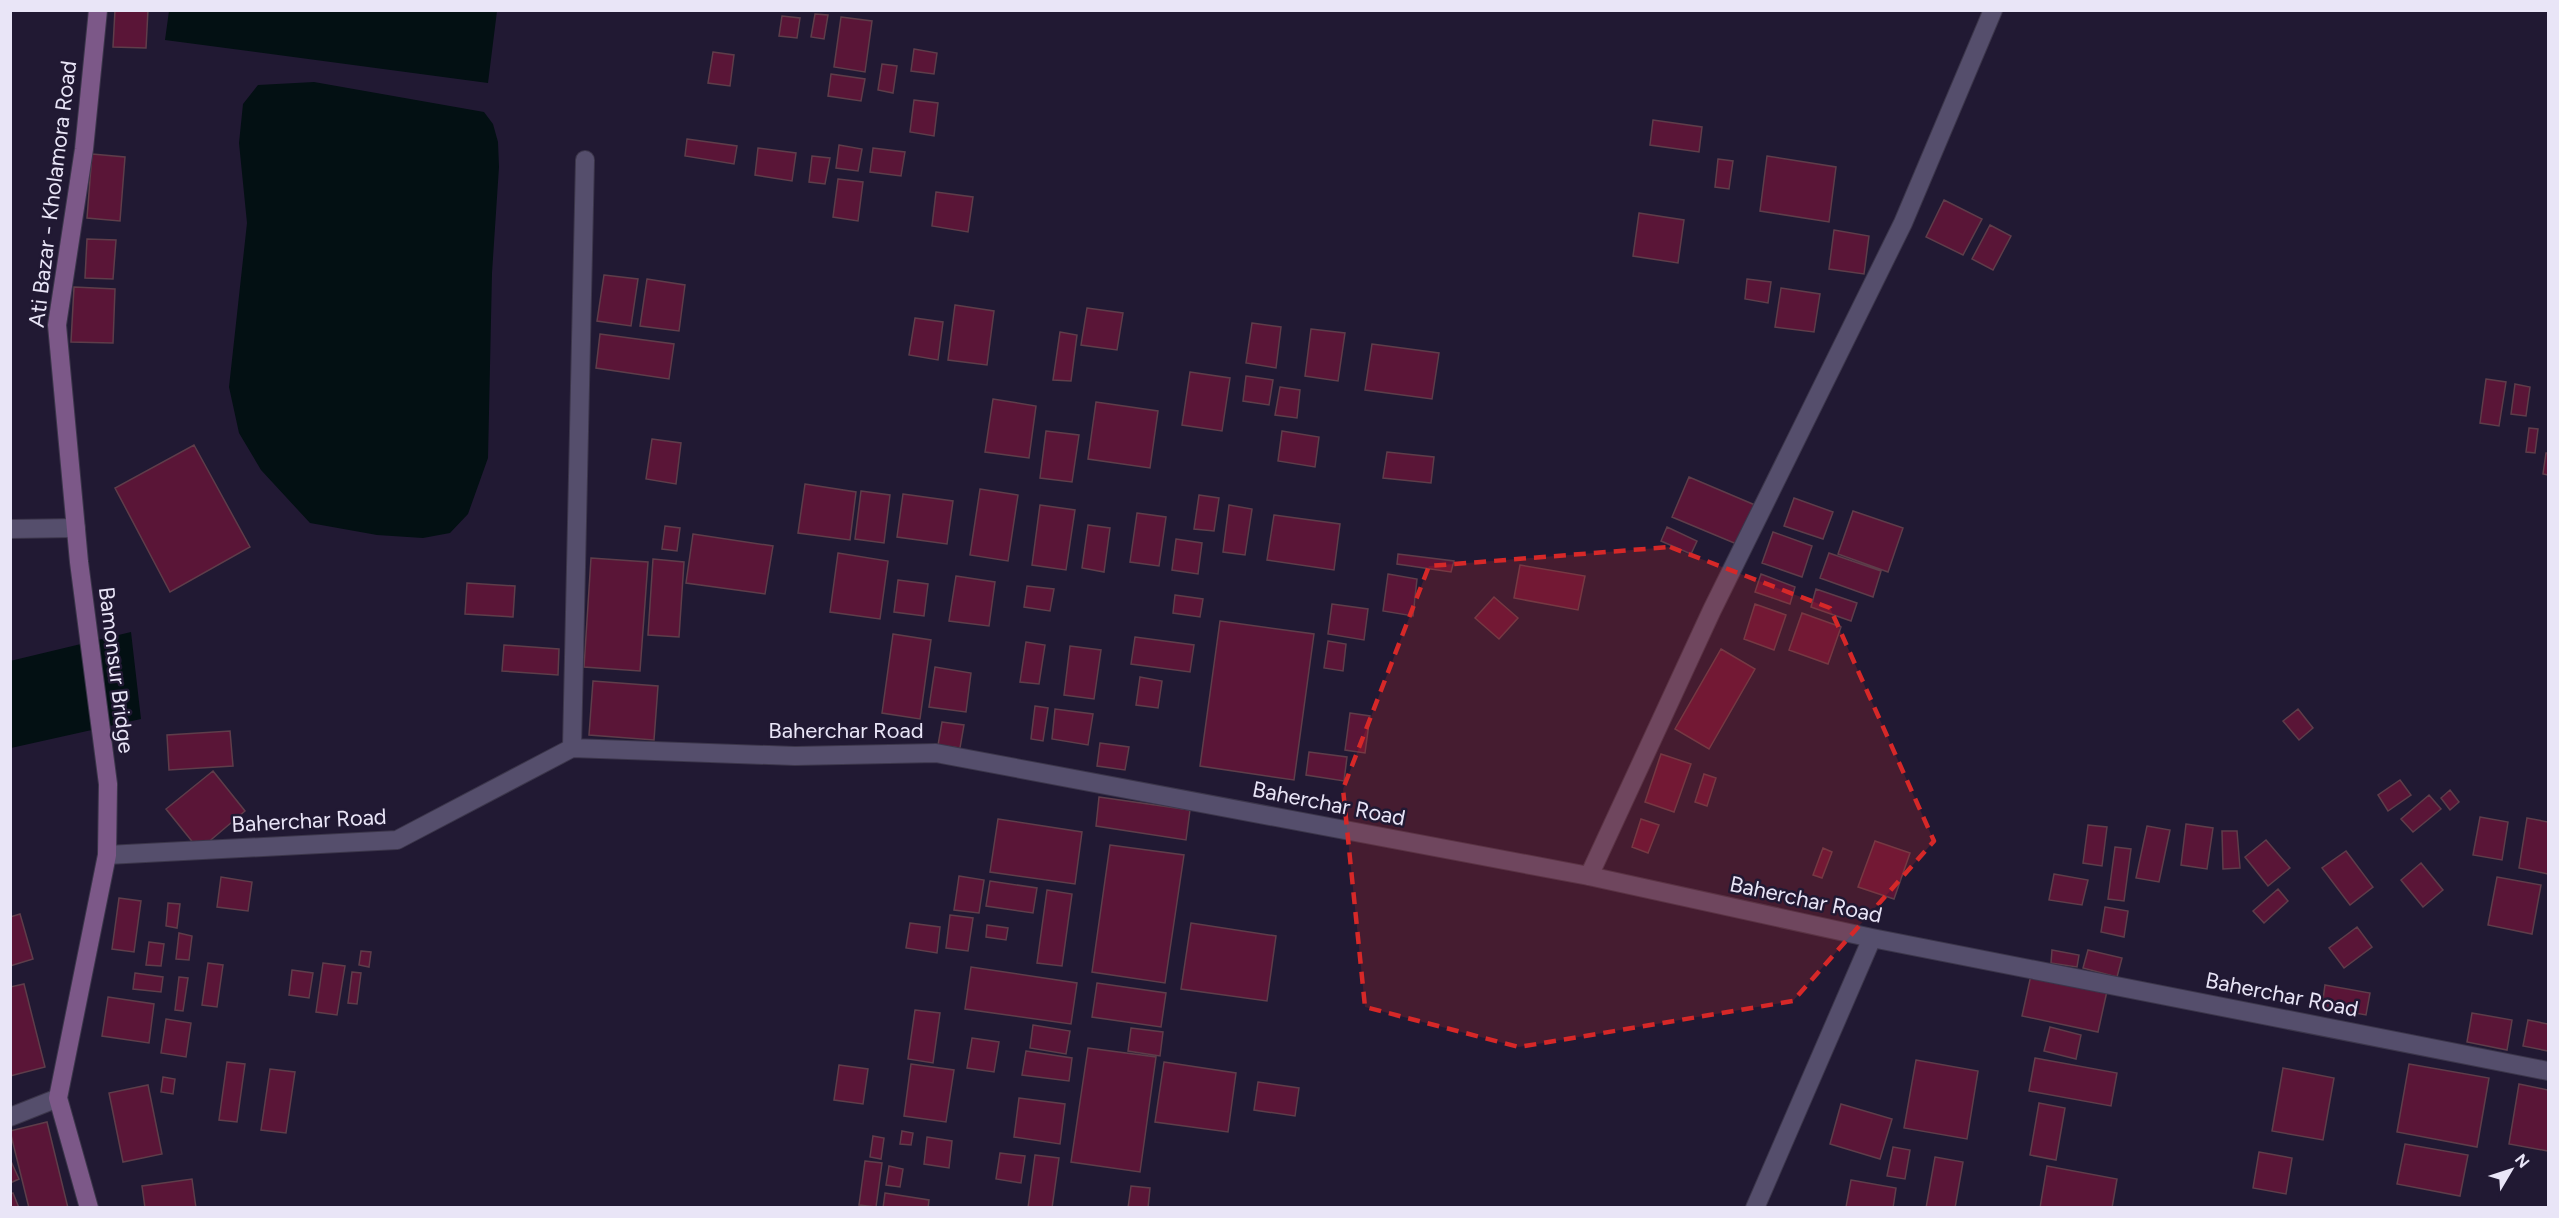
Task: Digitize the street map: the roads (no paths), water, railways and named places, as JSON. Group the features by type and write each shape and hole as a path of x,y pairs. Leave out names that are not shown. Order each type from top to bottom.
{"main road":[{"name":"Ati Bazar - Kholamora Road","path":"79,562 57,326 84,149 98,10"},
{"name":"Bamonsur Bridge","path":"79,562 108,784 107,855"},
{"path":"89,1208 58,1098 107,855"}],"street":[{"path":"1589,876 1712,610 1903,223 1994,10"},
{"path":"572,748 585,160"},
{"path":"10,530 76,528"},
{"name":"Baherchar Road","path":"107,855 397,840 572,748 795,756 936,753 1589,876 1872,938 2548,1071"},
{"path":"1755,1208 1872,938"},
{"path":"10,1117 58,1098"}]}
